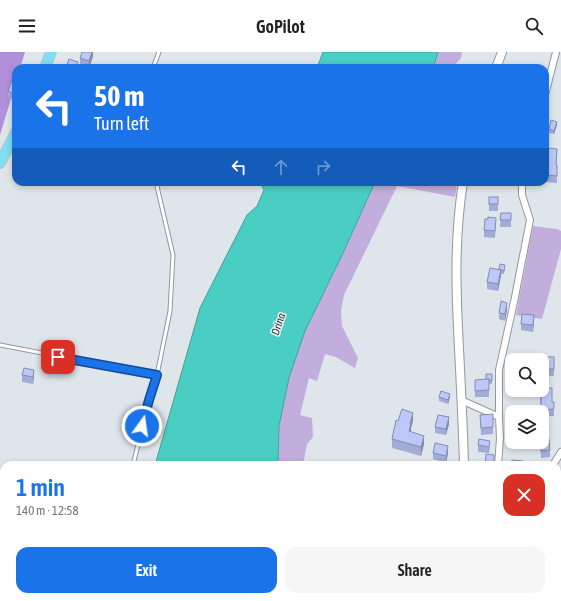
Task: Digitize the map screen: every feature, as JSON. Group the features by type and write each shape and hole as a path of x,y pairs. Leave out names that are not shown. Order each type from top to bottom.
{"main road":[{"path":"46,64 51,52"},
{"path":"0,163 12,140"}],"street":[{"path":"498,64 502,52"},
{"path":"549,79 556,52"},
{"path":"462,186 458,222 456,290 464,461"},
{"path":"498,461 500,438 499,370 516,294 530,220 522,196 522,186"},
{"path":"461,400 499,417"},
{"path":"555,461 561,452"}],"lane":[{"path":"154,64 159,52"},
{"path":"133,461 157,375 170,311 173,254 157,186"},
{"path":"0,345 157,375"}],"shaded area":[{"path":"0,52 25,52 21,64 12,64 12,95 0,135"},
{"path":"438,52 462,52 461,58 456,64 434,64"},
{"path":"373,186 397,186 344,295 341,311 342,326 358,358 355,368 336,357 325,354 317,381 309,378 300,415 312,418 313,437 307,444 304,461 278,461 279,426 289,378 305,331"},
{"path":"397,186 457,186 455,197"},
{"path":"533,226 557,229 561,231 561,249 542,319 516,315"}],"water":[{"path":"323,52 438,52 434,64 318,64"},
{"name":"Drina","path":"262,186 373,186 305,331 289,378 279,426 278,461 156,461 200,308 247,215 257,206 264,190"}],"building":[{"path":"82,52 92,52 89,61 80,58"},
{"path":"69,59 78,62 77,64 67,64"},
{"path":"12,80 12,93 8,91"},
{"path":"551,120 557,122 554,131 549,129"},
{"path":"549,148 557,149 557,176 549,175"},
{"path":"489,197 498,197 498,204 489,204"},
{"path":"501,213 511,213 511,220 500,220"},
{"path":"488,217 496,218 495,231 484,230 485,219 488,219"},
{"path":"500,264 505,265 504,271 499,269"},
{"path":"490,268 501,270 498,284 487,282"},
{"path":"501,301 507,303 505,314 499,313"},
{"path":"522,314 534,315 533,325 521,324"},
{"path":"549,357 554,357 554,369 549,369"},
{"path":"24,368 34,370 33,377 22,375"},
{"path":"486,374 492,374 492,381 486,379"},
{"path":"489,379 489,390 475,391 475,380"},
{"path":"549,388 552,388 552,402 554,402 554,409 549,409 549,405 541,405 541,397 549,397"},
{"path":"441,391 450,394 448,400 439,397"},
{"path":"402,409 413,413 409,431 424,436 421,447 392,439 396,420 398,421"},
{"path":"493,414 493,427 481,428 480,415"},
{"path":"438,415 449,417 446,429 435,427"},
{"path":"479,439 490,441 489,447 478,445"},
{"path":"549,439 550,450 541,451 541,449 549,449"},
{"path":"435,443 448,446 446,456 433,453"},
{"path":"486,454 494,455 494,461 485,461"}],"route":[{"path":"58,357 157,375 142,426"}]}
